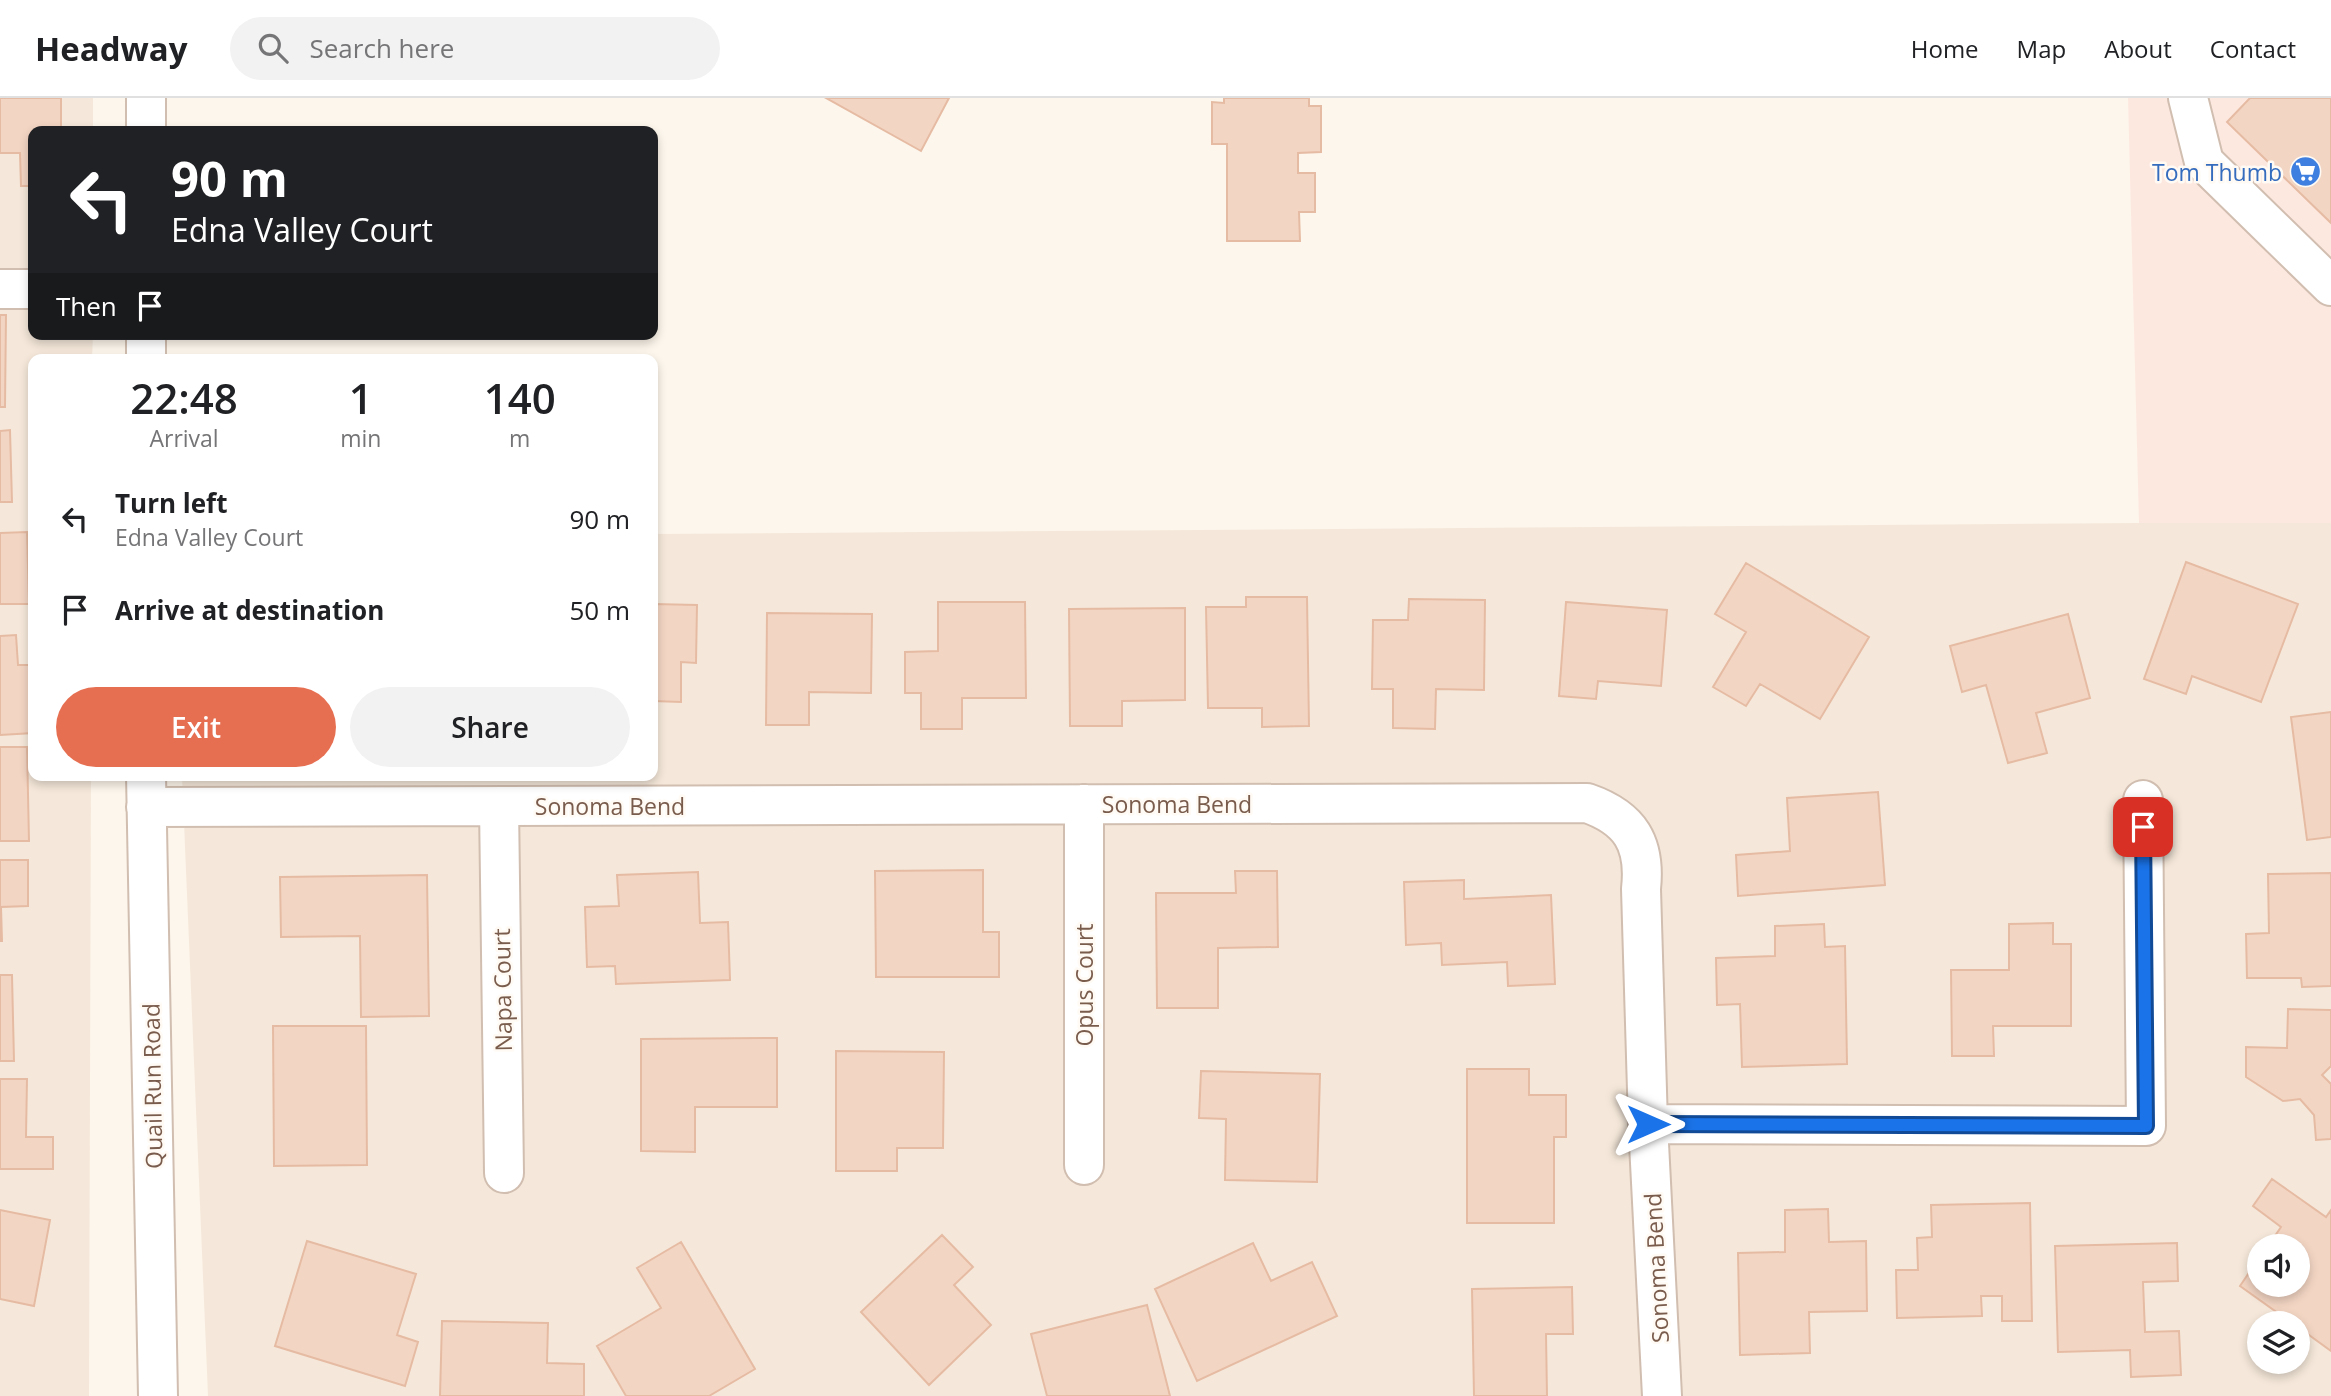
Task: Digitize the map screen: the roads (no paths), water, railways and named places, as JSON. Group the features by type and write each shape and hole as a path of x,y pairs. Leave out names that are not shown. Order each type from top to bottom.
{"street":[{"path":"146,98 146,126"},
{"path":"2189,98 2204,162 2331,286"},
{"path":"0,289 28,289"},
{"name":"Sonoma Bend","path":"146,791 499,806 1587,803 1605,810 1621,821 1634,836 1641,853 1648,1124 1662,1396"},
{"name":"Quail Run Road","path":"146,791 159,1396"},
{"path":"1648,1124 2146,1126 2143,800"},
{"name":"Opus Court","path":"1084,804 1084,1165"},
{"name":"Napa Court","path":"499,806 504,1173"}],"place":[{"name":"Tom Thumb","path":"2305,172"}]}
